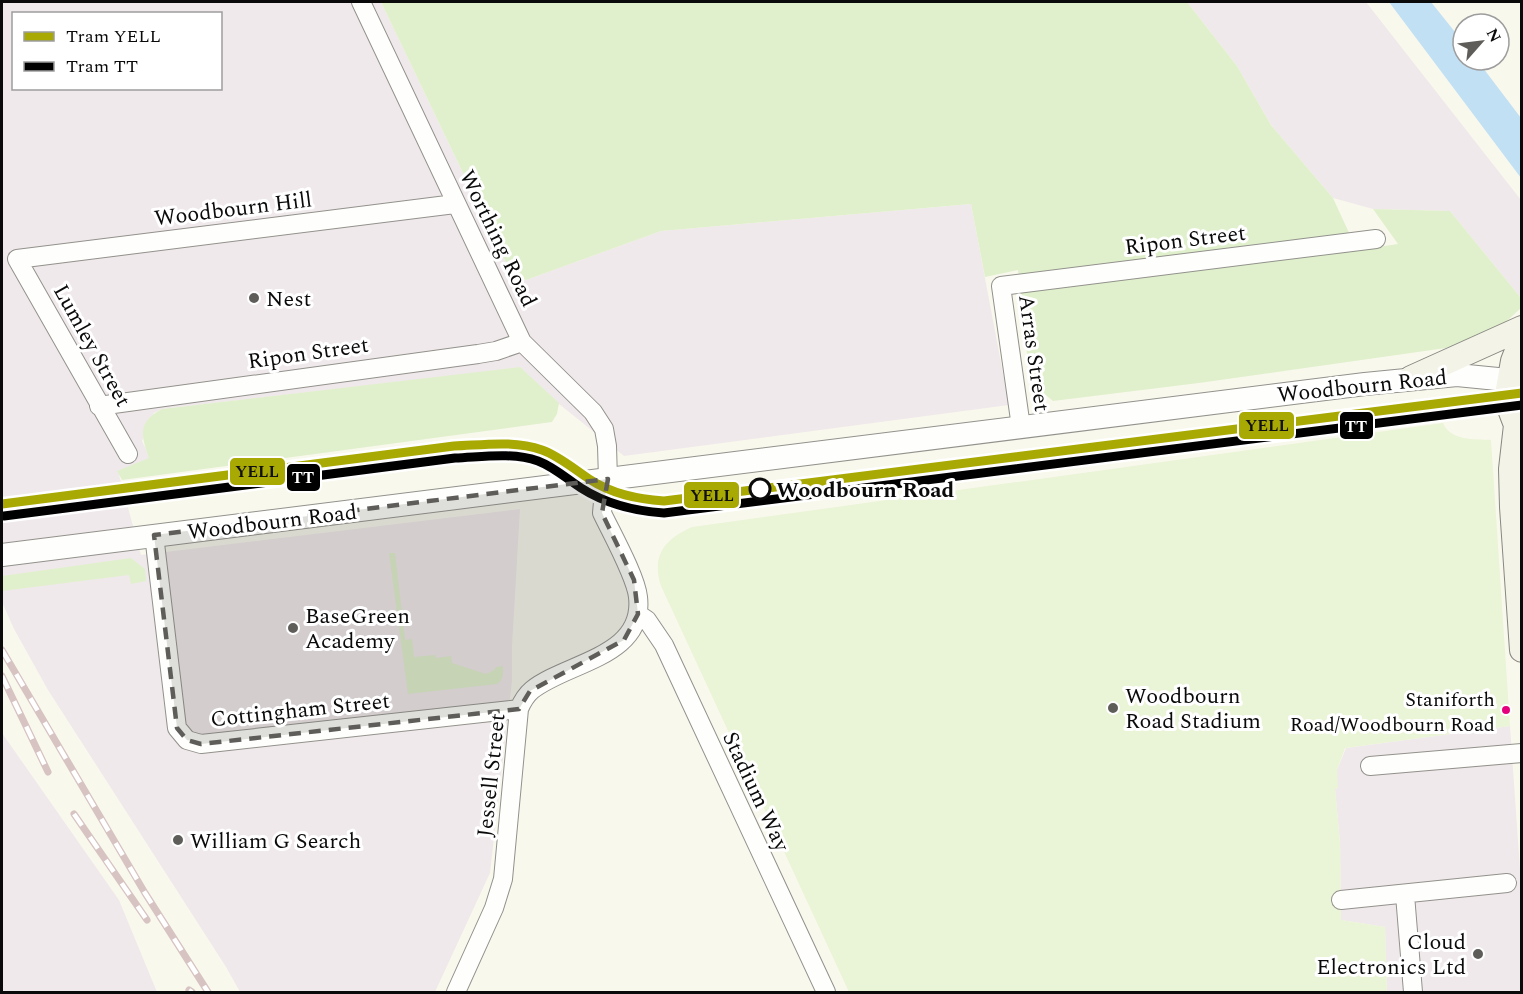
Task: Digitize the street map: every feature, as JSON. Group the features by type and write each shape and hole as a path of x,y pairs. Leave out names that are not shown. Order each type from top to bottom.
{"main road":[{"path":"1411,378 1521,328"},
{"path":"1521,338 1513,361 1517,379 1508,404 1519,421 1511,469 1521,650"}],"street":[{"name":"Worthing Road","path":"361,2 522,342 580,398 600,421 606,438 608,479"},
{"name":"Woodbourn Hill","path":"17,259 455,204"},
{"name":"Ripon Street","path":"1001,286 1376,239"},
{"name":"Lumley Street","path":"17,259 128,454"},
{"name":"Arras Street","path":"1001,286 1021,427"},
{"name":"Ripon Street","path":"99,406 478,354 496,351 522,342"},
{"name":"Woodbourn Road","path":"2,555 1411,378 1457,375 1517,379"},
{"path":"608,479 603,513 634,580 638,596 638,614"},
{"name":"Cottingham Street","path":"154,536 177,728 187,740 201,744 519,709"},
{"name":"Jessell Street","path":"456,993 494,908 503,879 519,709 530,691 547,680 610,651 624,640 638,614"},
{"name":"Stadium Way","path":"638,614 647,620 664,645 826,993"},
{"path":"1370,766 1521,753"},
{"path":"1341,900 1507,884"},
{"path":"1405,895 1413,993"}],"highlighted area":[{"path":"608,479 602,513 634,580 638,614 624,640 530,691 519,709 201,744 187,740 177,728 154,535"}],"shaded area":[{"path":"2,2 381,2 511,273 526,280 661,231 971,204 1009,405 624,456 559,404 520,368 162,409 154,413 142,441 150,458 118,471 141,555 520,509 512,681 490,873 435,992 240,992 48,690 14,629 2,602"},
{"path":"1187,2 1366,2 1521,200 1521,298 1450,211 1373,209 1333,198 1271,125 1237,66"},
{"path":"1510,726 1521,883 1521,992 1387,992 1385,927 1341,920 1340,843 1335,789 1337,788 1337,770 1346,748"},
{"path":"2,733 119,900 157,992 2,992"}],"green space":[{"path":"381,2 1187,2 1237,66 1271,125 1333,198 1357,250 1398,244 1373,209 1450,211 1521,298 1521,308 1497,330 1446,348 1053,401 1030,382 1018,270 985,277 971,204 661,231 526,280 511,273"},
{"path":"520,367 559,403 557,414 552,422 122,480 117,471 149,458 143,430 148,419 162,409"},
{"name":"Woodbourn Road Stadium","path":"1443,423 1446,429 1457,436 1491,440 1510,726 1345,748 1337,770 1338,788 1335,789 1340,843 1341,920 1385,927 1387,992 849,992 661,586 658,575 659,557 674,537 692,527"},
{"path":"389,553 395,553 405,640 412,639 414,657 451,656 452,663 486,674 496,667 503,666 503,676 497,684 408,694"},
{"path":"131,558 145,569 146,581 131,584 129,575 2,591 2,576"}],"water":[{"path":"1389,2 1431,2 1451,27 1451,72 1486,72 1521,118 1521,178"}],"railway":[{"path":"2,650 145,893 208,992"},
{"path":"2,676 48,772"},
{"path":"74,814 147,920"}],"tram line":[{"name":"YELL","path":"2,504 454,446 498,444 521,445 542,450 589,479 616,492 664,501 1522,393"},
{"name":"TT","path":"4,516 455,458 497,456 538,461 550,466 581,488 600,498 642,511 664,513 1522,405"}],"place":[{"name":"Nest","path":"254,298"},
{"name":"Woodbourn Road","path":"760,489"},
{"name":"BaseGreen Academy","path":"293,628"},
{"name":"Woodbourn Road Stadium","path":"1113,708"},
{"name":"Staniforth Road/Woodbourn Road","path":"1506,710"},
{"name":"William G Search","path":"178,840"},
{"name":"Cloud Electronics Ltd","path":"1478,954"}]}
